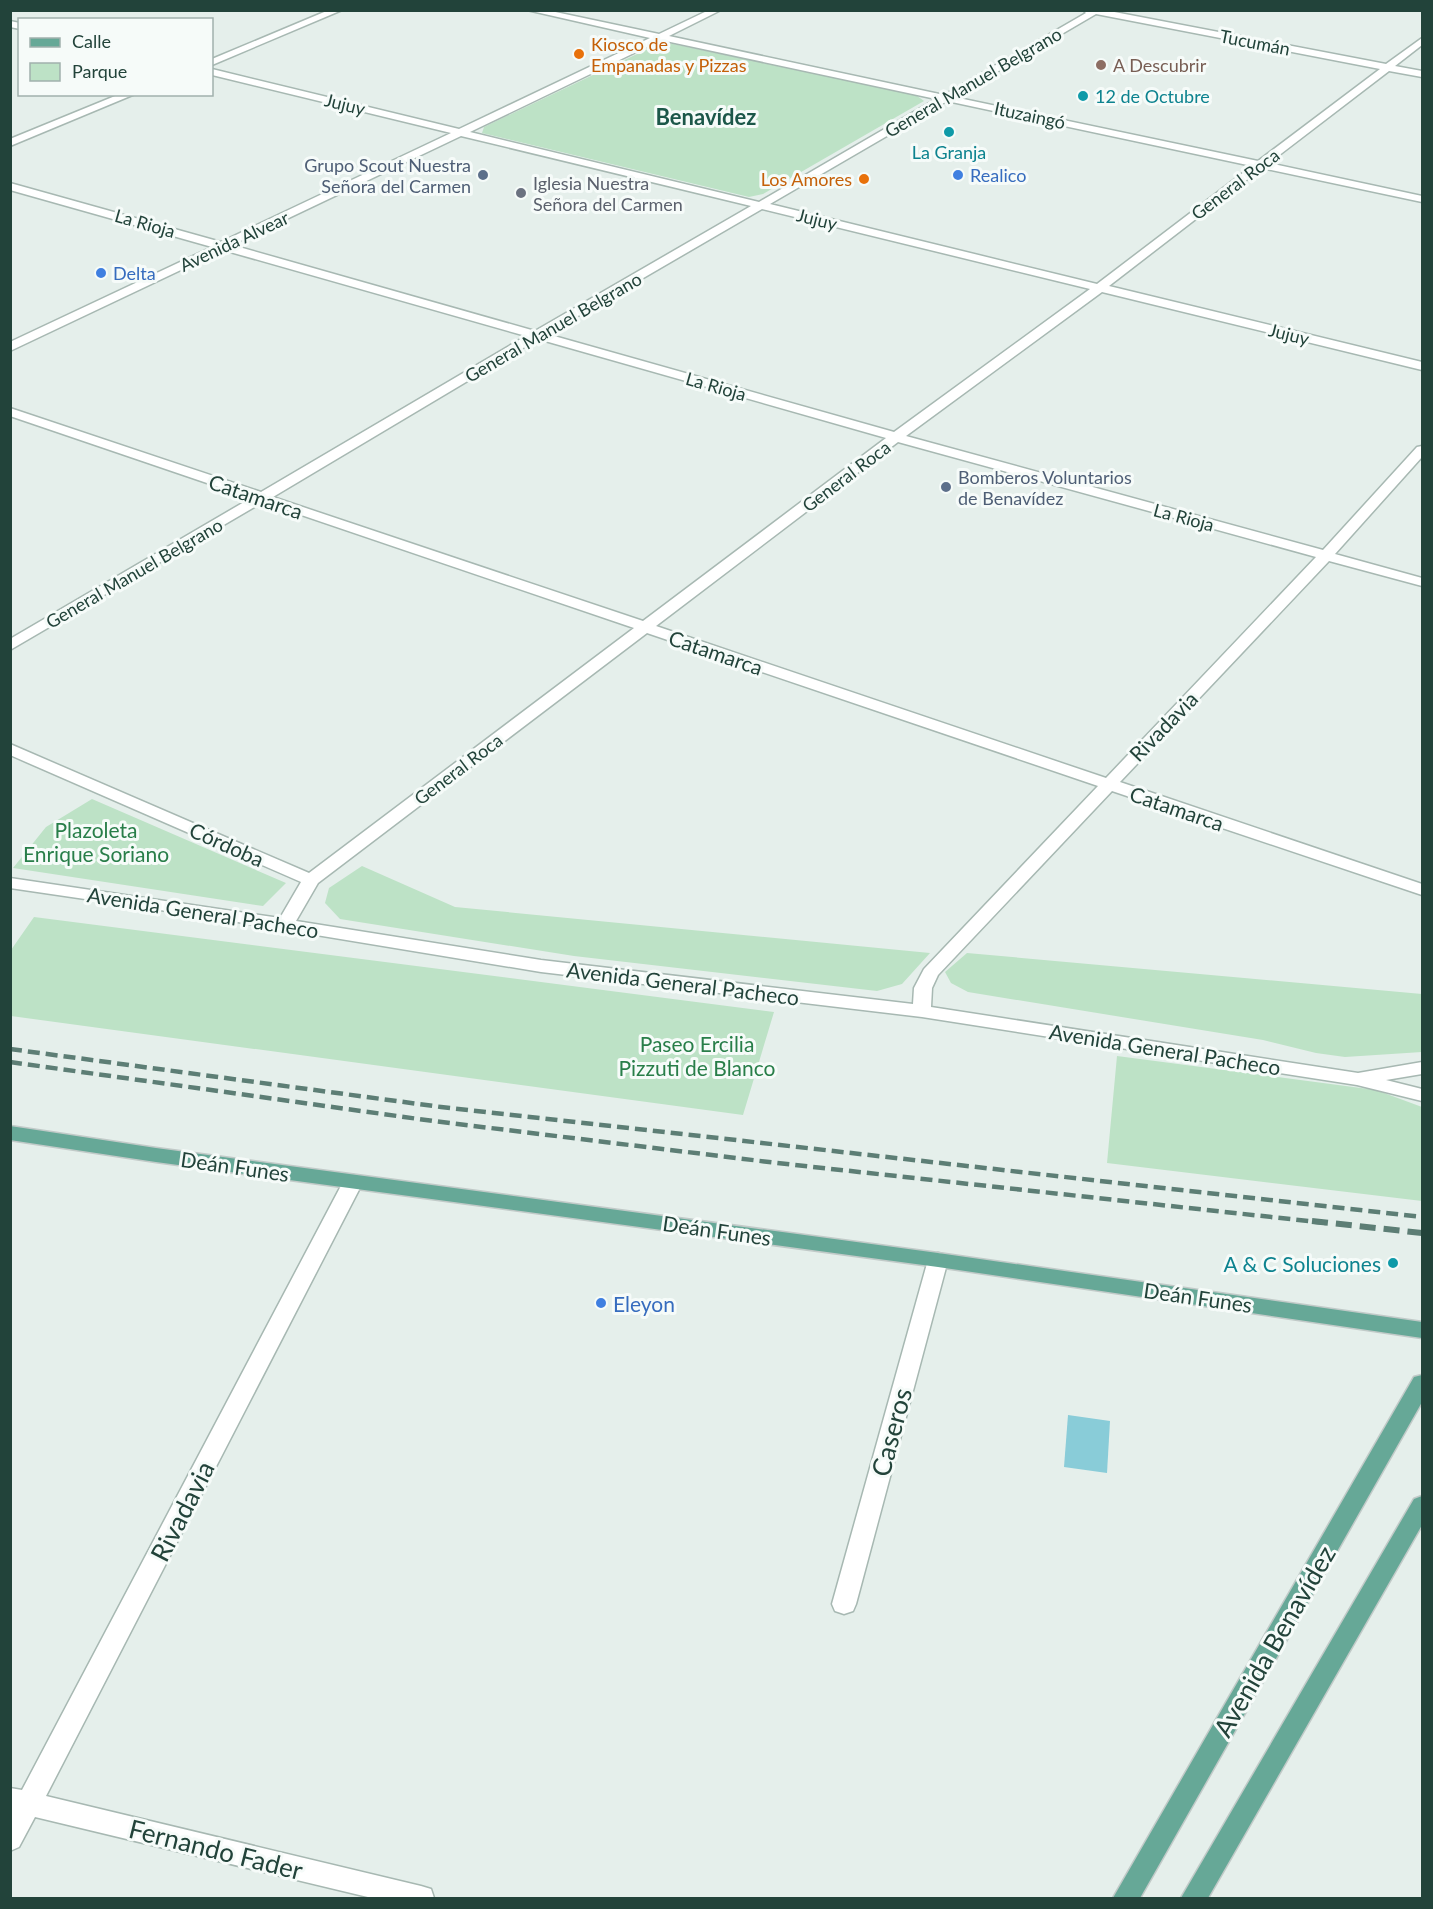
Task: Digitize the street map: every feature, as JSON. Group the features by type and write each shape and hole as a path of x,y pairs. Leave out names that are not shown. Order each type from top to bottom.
{"main road":[{"name":"Deán Funes","path":"10,1133 353,1182 938,1260 1422,1330"},
{"name":"Avenida Benavídez","path":"1125,1899 1422,1383"},
{"path":"1194,1899 1422,1505"}],"street":[{"path":"213,62 338,10"},
{"name":"Ituzaingó","path":"531,10 1422,199"},
{"name":"Avenida Alvear","path":"10,347 717,10"},
{"name":"Tucumán","path":"1093,11 1422,74"},
{"name":"General Manuel Belgrano","path":"10,646 1093,11"},
{"name":"General Roca","path":"285,924 310,880 896,437 1099,288 1422,41"},
{"name":"Jujuy","path":"213,72 1422,366"},
{"path":"10,143 125,96"},
{"name":"La Rioja","path":"10,186 896,437 1422,582"},
{"name":"Catamarca","path":"10,412 1422,890"},
{"name":"Rivadavia","path":"922,1011 923,988 930,973 1326,555 1422,450"},
{"name":"Córdoba","path":"10,749 310,880"},
{"name":"Avenida General Pacheco","path":"10,883 285,924 541,966 922,1011 1357,1078 1422,1095"},
{"name":"Avenida General Pacheco","path":"1357,1078 1422,1068"},
{"name":"Rivadavia","path":"10,1839 20,1801 353,1182"},
{"name":"Caseros","path":"844,1604 938,1260"},
{"name":"Fernando Fader","path":"20,1801 421,1899"}],"green space":[{"path":"658,44 673,44 916,95 924,101 763,194 749,197 482,133 484,127"},
{"name":"Plazoleta Enrique Soriano","path":"92,799 286,883 263,906 13,868 46,827"},
{"path":"362,866 455,907 930,953 902,984 877,991 574,956 340,919 325,903 329,888"},
{"name":"Paseo Ercilia Pizzuti de Blanco","path":"34,917 774,1012 743,1115 11,1016 11,950"},
{"path":"967,953 1422,994 1422,1052 1345,1057 1316,1053 1263,1040 968,992 951,983 945,972"},
{"path":"1117,1056 1376,1090 1422,1107 1422,1201 1107,1163"}],"water":[{"path":"1068,1415 1110,1421 1107,1473 1064,1467"}],"railway":[{"path":"10,1049 441,1107 1422,1217"},
{"path":"10,1062 433,1121 777,1163 1326,1223"},
{"path":"1312,1221 1422,1233"}],"place":[{"name":"Kiosco de Empanadas y Pizzas","path":"579,54"},
{"name":"A Descubrir","path":"1101,65"},
{"name":"12 de Octubre","path":"1083,96"},
{"name":"La Granja","path":"949,132"},
{"name":"Grupo Scout Nuestra Señora del Carmen","path":"483,175"},
{"name":"Realico","path":"958,175"},
{"name":"Los Amores","path":"864,179"},
{"name":"Iglesia Nuestra Señora del Carmen","path":"521,193"},
{"name":"Delta","path":"101,273"},
{"name":"Bomberos Voluntarios de Benavídez","path":"946,487"},
{"name":"A & C Soluciones","path":"1393,1263"},
{"name":"Eleyon","path":"601,1303"}],"district":[{"name":"Benavídez","path":"706,116"}]}
